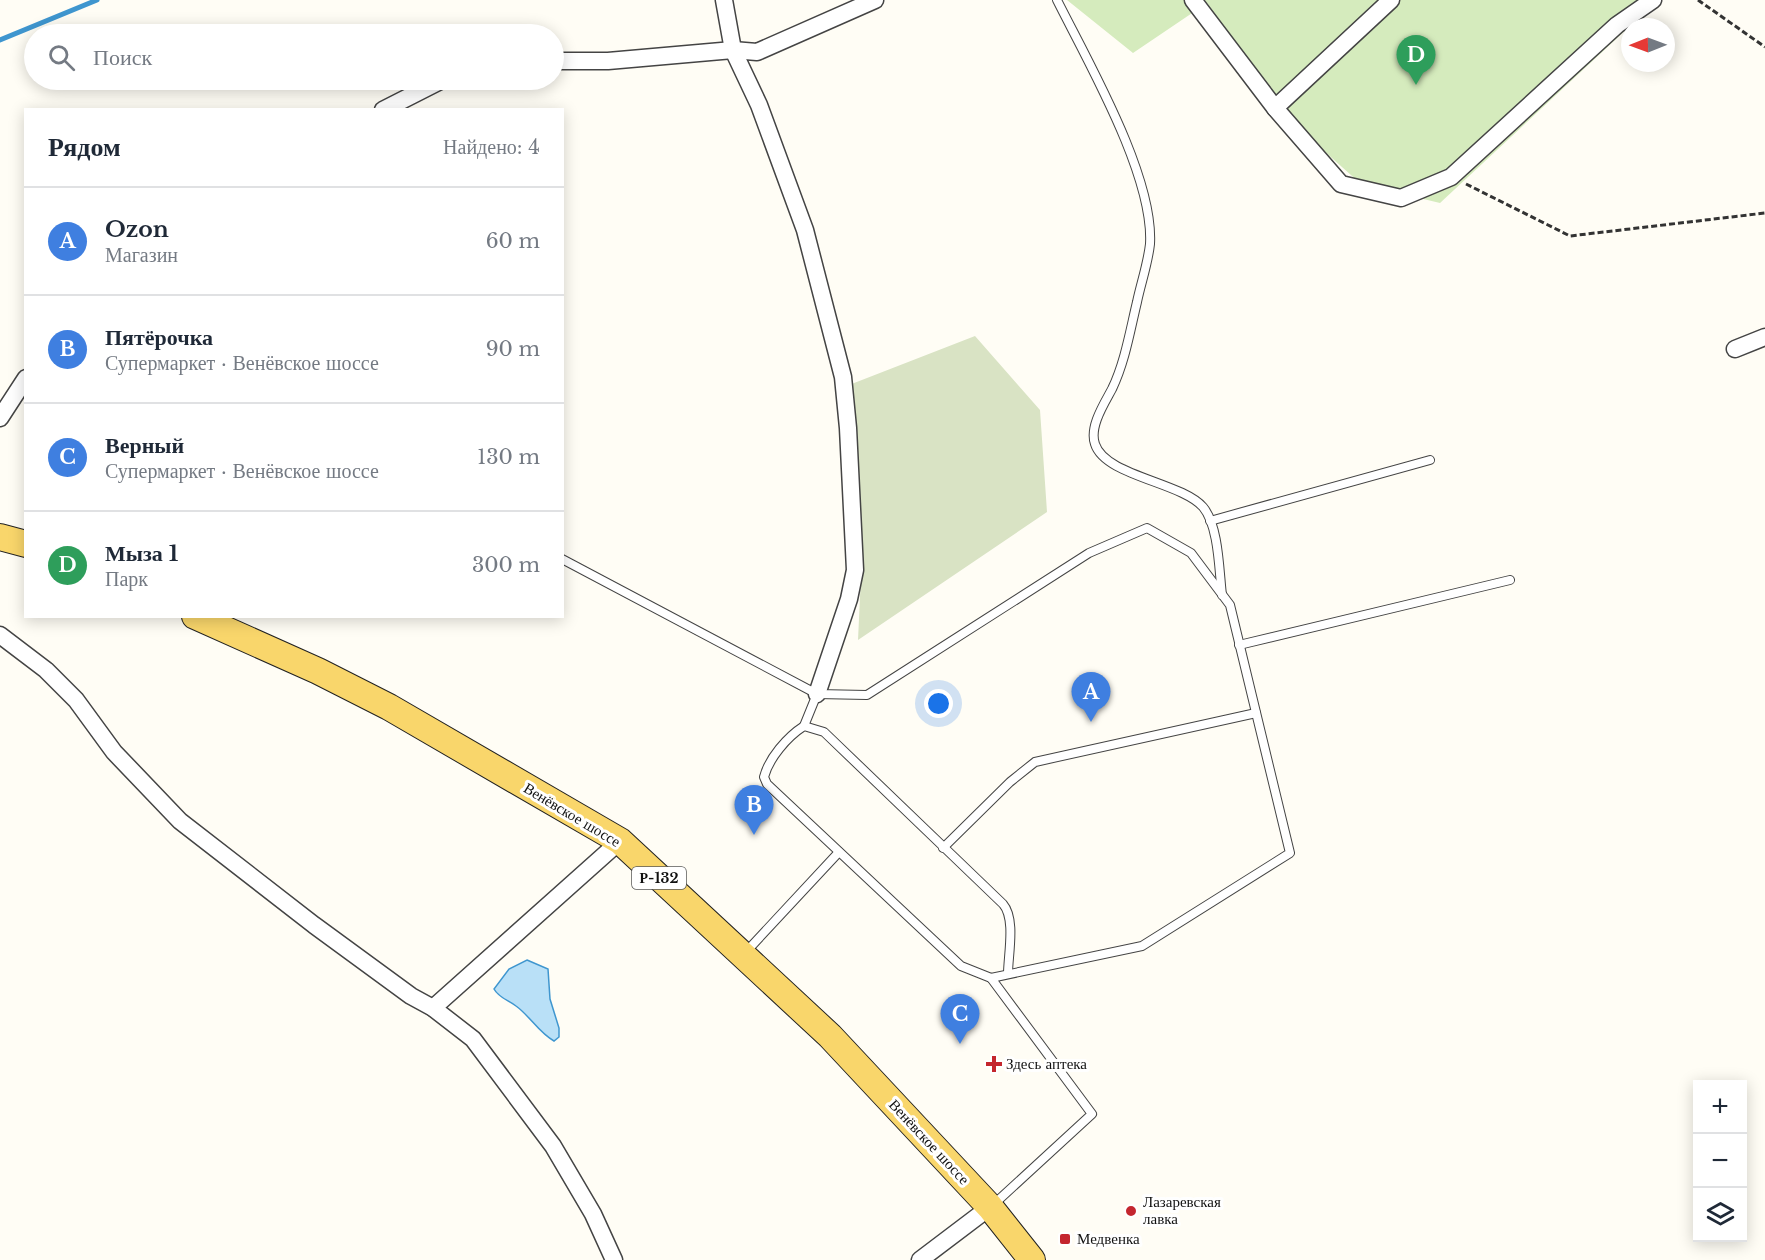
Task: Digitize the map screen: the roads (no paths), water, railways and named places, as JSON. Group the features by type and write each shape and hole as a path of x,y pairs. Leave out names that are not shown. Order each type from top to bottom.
{"main road":[{"path":"0,537 24,543"},
{"name":"Венёвское шоссе","path":"199,618 318,671 389,707 620,841 830,1036 990,1207 1032,1260"}],"street":[{"path":"724,0 733,50 759,105 805,230 843,376 855,570 849,599 817,694"},
{"path":"564,61 608,61 660,54 733,50 757,52 875,0"},
{"path":"1193,0 1275,108 1341,184 1401,198 1451,177 1617,25 1653,0"},
{"path":"1275,108 1392,0"},
{"path":"387,108 422,90"},
{"path":"1735,349 1765,338"},
{"path":"0,418 24,381"},
{"path":"0,635 46,670 76,700 114,752 180,820 314,925 411,996 434,1008 473,1039 530,1114 593,1214 614,1260"},
{"path":"434,1008 620,841"},
{"path":"920,1260 990,1207"}],"lane":[{"path":"1057,0 1123,136 1139,181 1149,230 1145,268 1124,353 1095,426 1094,442 1097,450 1112,462 1203,507 1210,521 1217,546 1222,595"},
{"path":"1210,521 1430,460"},
{"path":"564,560 817,694 867,695 1089,553 1147,528 1191,553 1230,606 1290,853 1142,946 991,978"},
{"path":"1239,645 1510,580"},
{"path":"817,694 804,726 795,732 772,758 764,777 777,795 961,966 991,978 1092,1114 990,1207"},
{"path":"943,848 1010,782 1035,762 1256,713"},
{"path":"804,726 824,732 1007,909 1008,974"},
{"path":"743,956 839,852"}],"water":[{"path":"527,960 548,969 550,999 559,1028 559,1037 554,1041 521,1010 501,997 494,989 509,969"}],"waterway":[{"name":"Медвенка","path":"39,24 97,0"},
{"name":"Медвенка","path":"0,40 24,30"}],"place":[{"name":"Мыза 1","path":"1416,85"},
{"name":"Ozon","path":"1091,722"},
{"name":"Пятёрочка","path":"754,835"},
{"name":"Верный","path":"960,1044"},
{"name":"Здесь аптека","path":"994,1064"},
{"name":"Лазаревская лавка","path":"1131,1211"},
{"name":"Медвенка","path":"1065,1239"}]}
